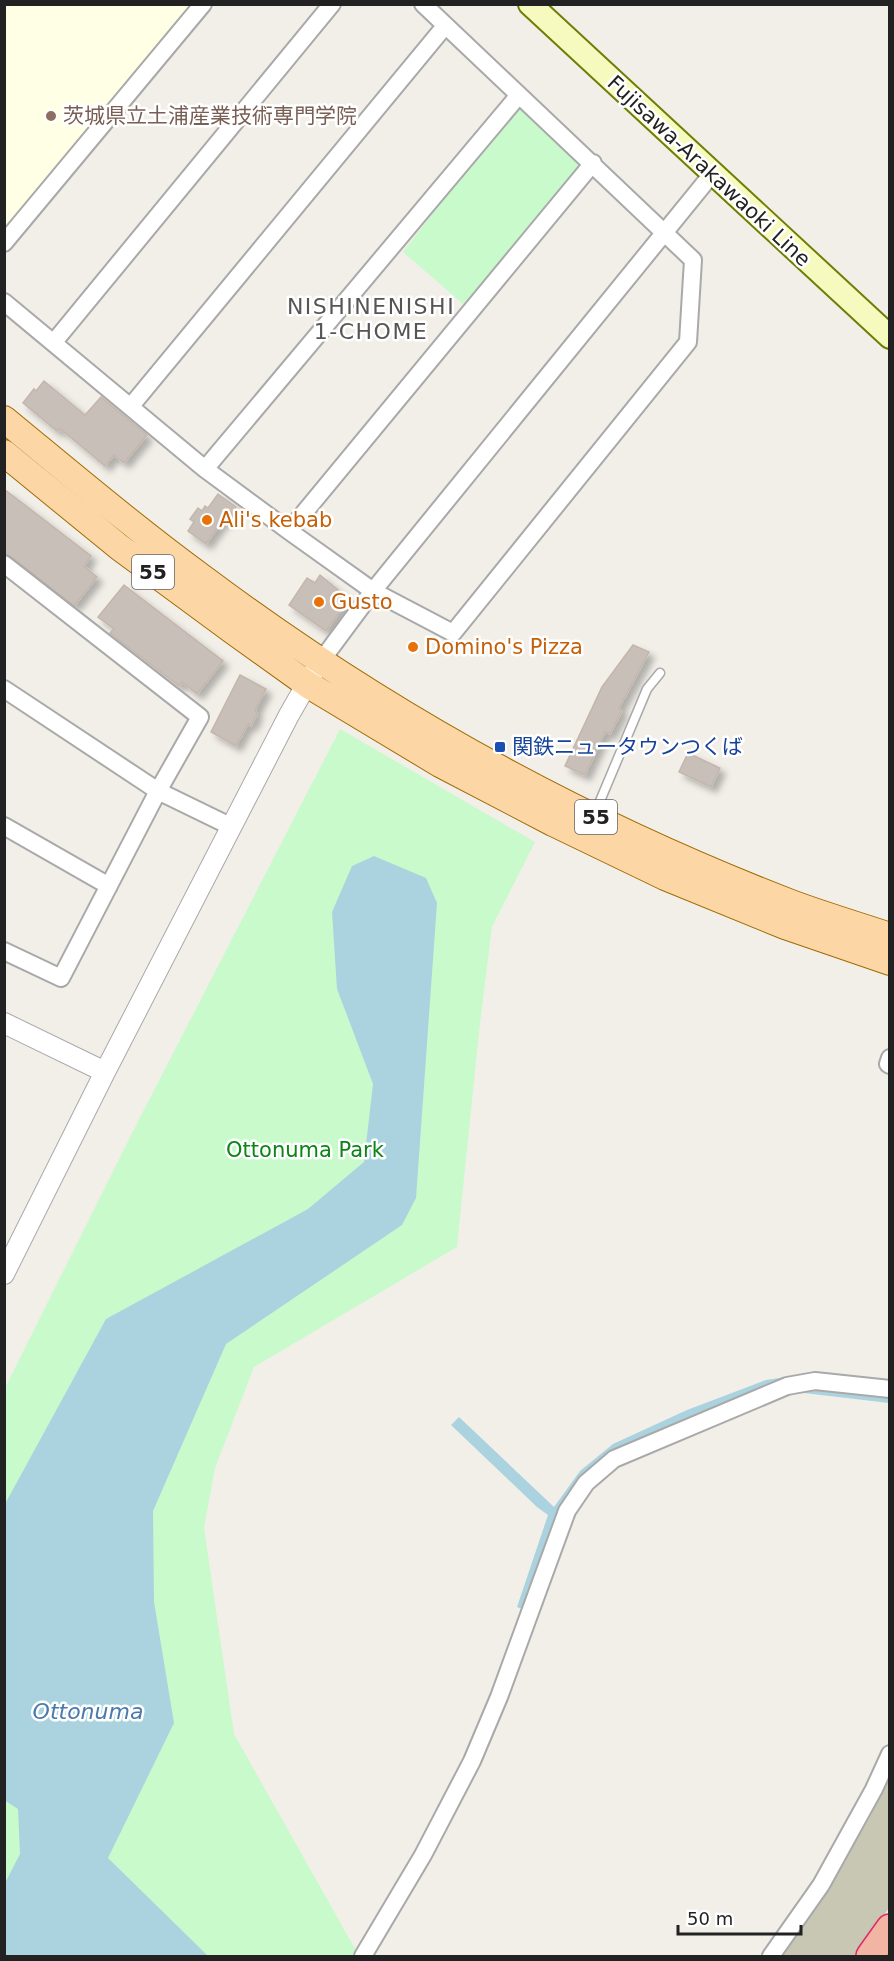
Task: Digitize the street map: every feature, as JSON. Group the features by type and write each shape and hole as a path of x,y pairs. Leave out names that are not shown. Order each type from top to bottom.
{"highway":[{"path":"870,1956 890,1928"}],"main road":[{"name":"Fujisawa-Arakawaoki Line","path":"541,8 712,174 890,337"},
{"name":"55","path":"4,419 208,582 321,661 455,744 593,816 680,856 792,903 890,936"},
{"name":"55","path":"4,453 119,547 307,684 440,764 553,824 665,877 785,926 890,962"}],"street":[{"path":"4,243 203,4"},
{"path":"54,342 332,4"},
{"path":"4,302 205,469 289,531 373,591 453,633 688,342 693,260 423,4"},
{"path":"131,406 445,26"},
{"path":"205,469 519,94"},
{"path":"289,531 593,163"},
{"path":"4,1274 289,715 321,661 373,591 712,174"},
{"path":"4,564 200,717 158,791 61,978 4,951"},
{"path":"4,689 158,791 232,827"},
{"path":"4,826 109,886"},
{"path":"4,1023 105,1072"},
{"path":"890,1059 888,1064 890,1065"},
{"path":"366,1954 423,1855 472,1761 499,1697 567,1511 586,1483 614,1459 787,1386 815,1381 890,1389"},
{"path":"771,1956 821,1885 874,1789 890,1754"}],"lane":[{"path":"593,816 647,688 660,673"}],"shaded area":[{"name":"茨城県立土浦産業技術専門学院","path":"4,5 190,5 5,227"},
{"path":"889,1777 889,1908 855,1956 783,1956 829,1888 871,1815"}],"green space":[{"path":"519,101 589,167 463,304 403,252"},
{"name":"Ottonuma Park","path":"340,729 535,842 492,927 457,1247 254,1367 215,1468 204,1528 234,1734 358,1954 356,1956 5,1956 4,1390 131,1135"}],"water":[{"name":"Ottonuma","path":"374,856 426,878 437,903 416,1198 402,1225 226,1344 153,1511 154,1602 174,1723 108,1858 208,1956 5,1956 5,1883 20,1854 18,1809 4,1800 5,1504 106,1319 308,1209 364,1162 373,1084 337,989 332,912 352,866"},
{"path":"811,1373 690,1419 588,1478 527,1611 517,1607 548,1515 451,1425 459,1417 554,1507 580,1471 613,1444 687,1410 766,1380"},
{"path":"812,1373 814,1386 889,1392 889,1403 804,1393"}],"building":[{"path":"44,381 85,415 101,397 147,435 124,463 114,455 105,466 63,431 59,429 57,431 23,403"},
{"path":"4,489 91,556 84,566 97,577 74,606 10,556 4,554"},
{"name":"Ali's kebab","path":"218,494 236,507 206,544 188,531 194,522 190,519 198,508 202,511 205,506 208,508"},
{"name":"Gusto","path":"320,575 349,599 326,631 289,605 307,578 315,583"},
{"path":"124,585 223,661 197,694 182,682 179,686 110,633 114,629 98,617"},
{"path":"633,645 649,652 619,708 622,711 610,734 605,732 585,775 565,766 602,687"},
{"path":"240,675 266,689 255,710 257,714 251,726 248,724 236,746 211,732"},
{"path":"688,753 720,768 711,787 679,772"}],"place":[{"name":"茨城県立土浦産業技術専門学院","path":"51,116"},
{"name":"Ali's kebab","path":"207,520"},
{"name":"Gusto","path":"319,602"},
{"name":"Domino's Pizza","path":"413,647"},
{"name":"関鉄ニュータウンつくば","path":"500,747"}],"district":[{"name":"NISHINENISHI 1-CHOME","path":"371,318"}]}
